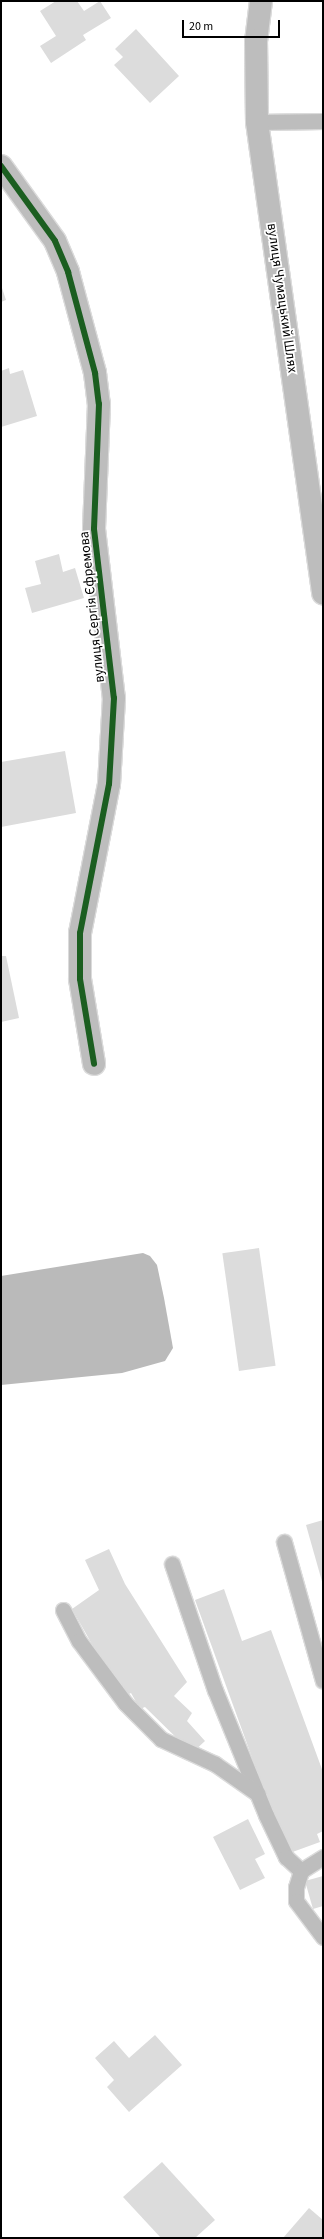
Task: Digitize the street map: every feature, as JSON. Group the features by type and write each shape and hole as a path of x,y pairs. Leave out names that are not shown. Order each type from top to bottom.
{"main road":[{"name":"вулиця Чумацький Шлях","path":"260,1 256,40 257,122 323,593"},
{"name":"вулиця Сергія Єфремова","path":"1,166 55,241 68,272 95,373 99,404 94,529 114,698 109,784 80,933 82,994 94,1064"}],"lane":[{"path":"257,122 323,121"},
{"path":"284,1542 323,1681"},
{"path":"172,1564 215,1690 258,1794 286,1857 301,1871"},
{"path":"63,1610 78,1641 125,1703 161,1739 215,1764 258,1794"},
{"path":"323,1857 301,1871 296,1886 296,1901 323,1937"}],"shaded area":[{"path":"143,1253 150,1256 157,1265 164,1298 173,1348 165,1361 122,1373 1,1385 1,1276"}],"building":[{"path":"56,1 77,1 84,11 100,1 111,18 83,35 86,40 51,63 40,46 56,36 40,11"},
{"path":"136,29 179,76 150,103 114,65 123,57 115,49"},
{"path":"1,285 6,300 1,302"},
{"path":"9,368 10,374 23,370 37,416 1,427 1,371"},
{"path":"59,554 63,572 75,568 84,598 32,613 25,588 41,584 35,561"},
{"path":"65,751 76,813 1,827 1,762"},
{"path":"1,956 6,956 19,1018 1,1022"},
{"path":"259,1248 276,1366 239,1371 222,1253"},
{"path":"323,1520 323,1585 306,1525"},
{"path":"109,1549 125,1584 187,1682 174,1696 192,1713 187,1721 205,1741 192,1753 145,1707 140,1709 131,1693 122,1697 72,1609 99,1590 85,1560"},
{"path":"224,1589 242,1641 271,1630 323,1772 323,1831 317,1834 320,1842 287,1854 195,1600"},
{"path":"248,1819 265,1854 255,1859 265,1878 240,1890 213,1837"},
{"path":"323,1876 323,1906 313,1909 305,1881"},
{"path":"155,2035 182,2065 129,2112 107,2087 114,2080 95,2058 114,2041 129,2058"},
{"path":"162,2162 215,2220 195,2238 161,2238 123,2197"},
{"path":"309,2208 323,2220 323,2238 283,2238"}],"cycle path":[{"path":"1,166 55,241 68,272 95,373 99,404 94,529 114,698 109,784 80,933 80,979 94,1064"}]}
